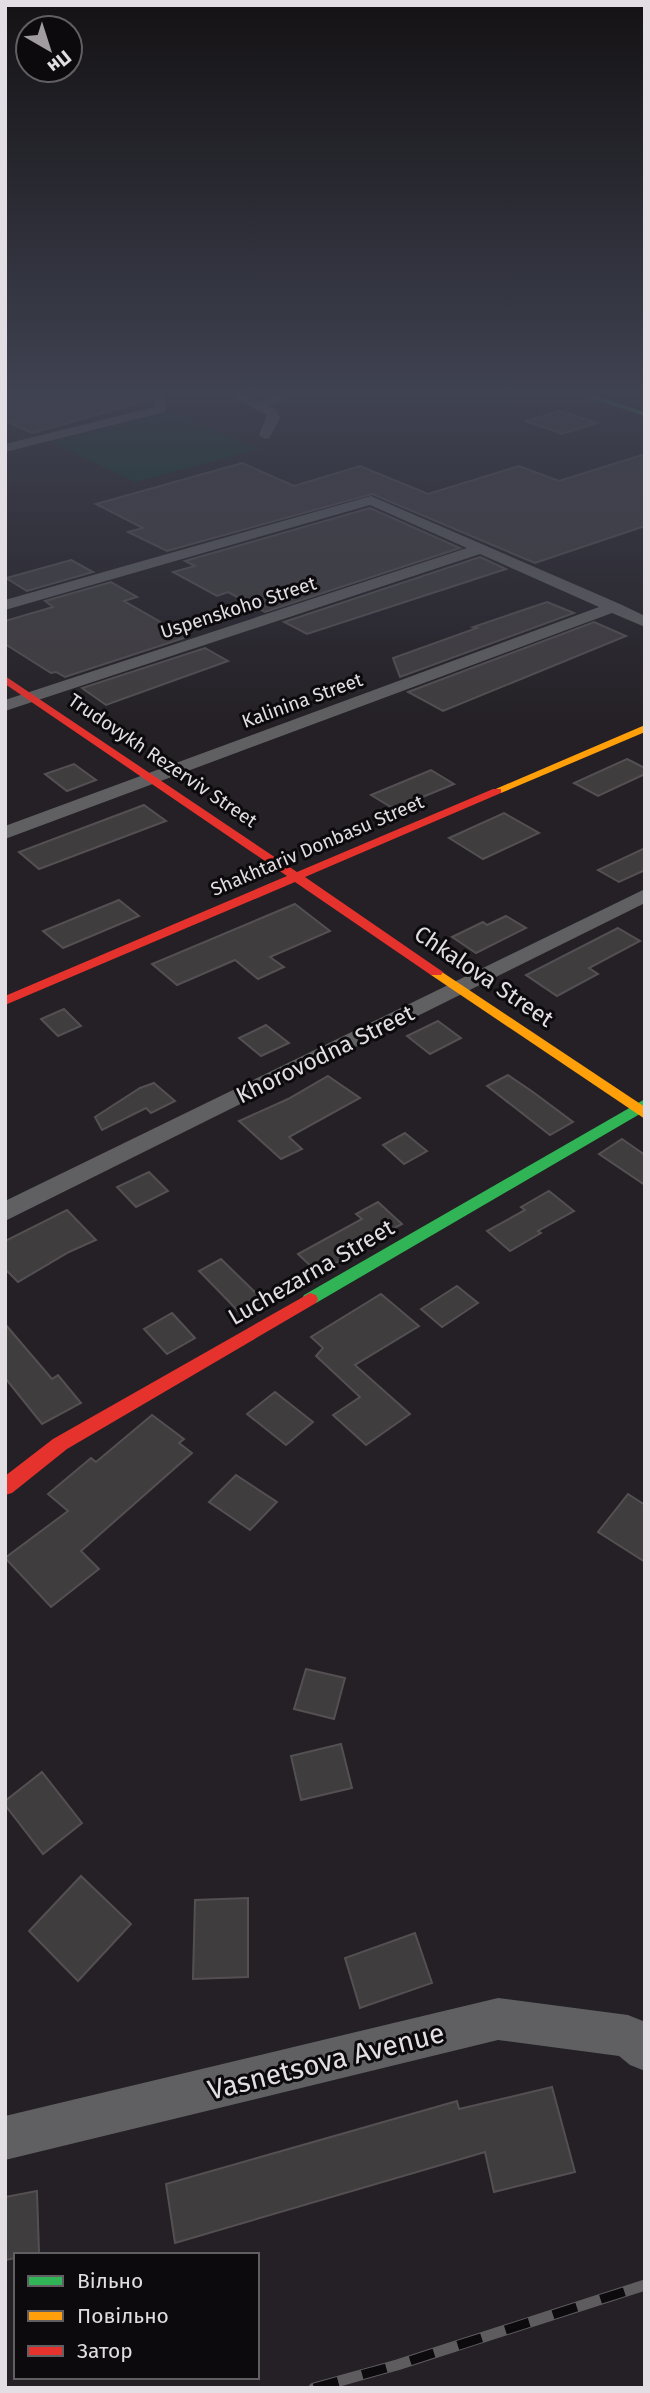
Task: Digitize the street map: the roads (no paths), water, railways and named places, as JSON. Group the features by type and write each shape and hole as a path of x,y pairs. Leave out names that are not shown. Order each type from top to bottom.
{"street":[{"path":"5,605 358,504"},
{"path":"380,504 645,622"},
{"name":"Uspenskoho Street","path":"5,706 483,548"},
{"name":"Kalinina Street","path":"5,833 614,607"},
{"name":"Trudovykh Rezerviv Street","path":"5,679 297,876"},
{"name":"Shakhtariv Donbasu Street","path":"5,1002 645,728"},
{"name":"Chkalova Street","path":"297,876 642,1109"},
{"name":"Khorovodna Street","path":"5,1212 645,895"},
{"name":"Luchezarna Street","path":"5,1487 60,1444 642,1109"},
{"name":"Vasnetsova Avenue","path":"5,2138 498,2019 628,2036 645,2050"}],"railway":[{"path":"314,2388 397,2365 645,2285"}]}
